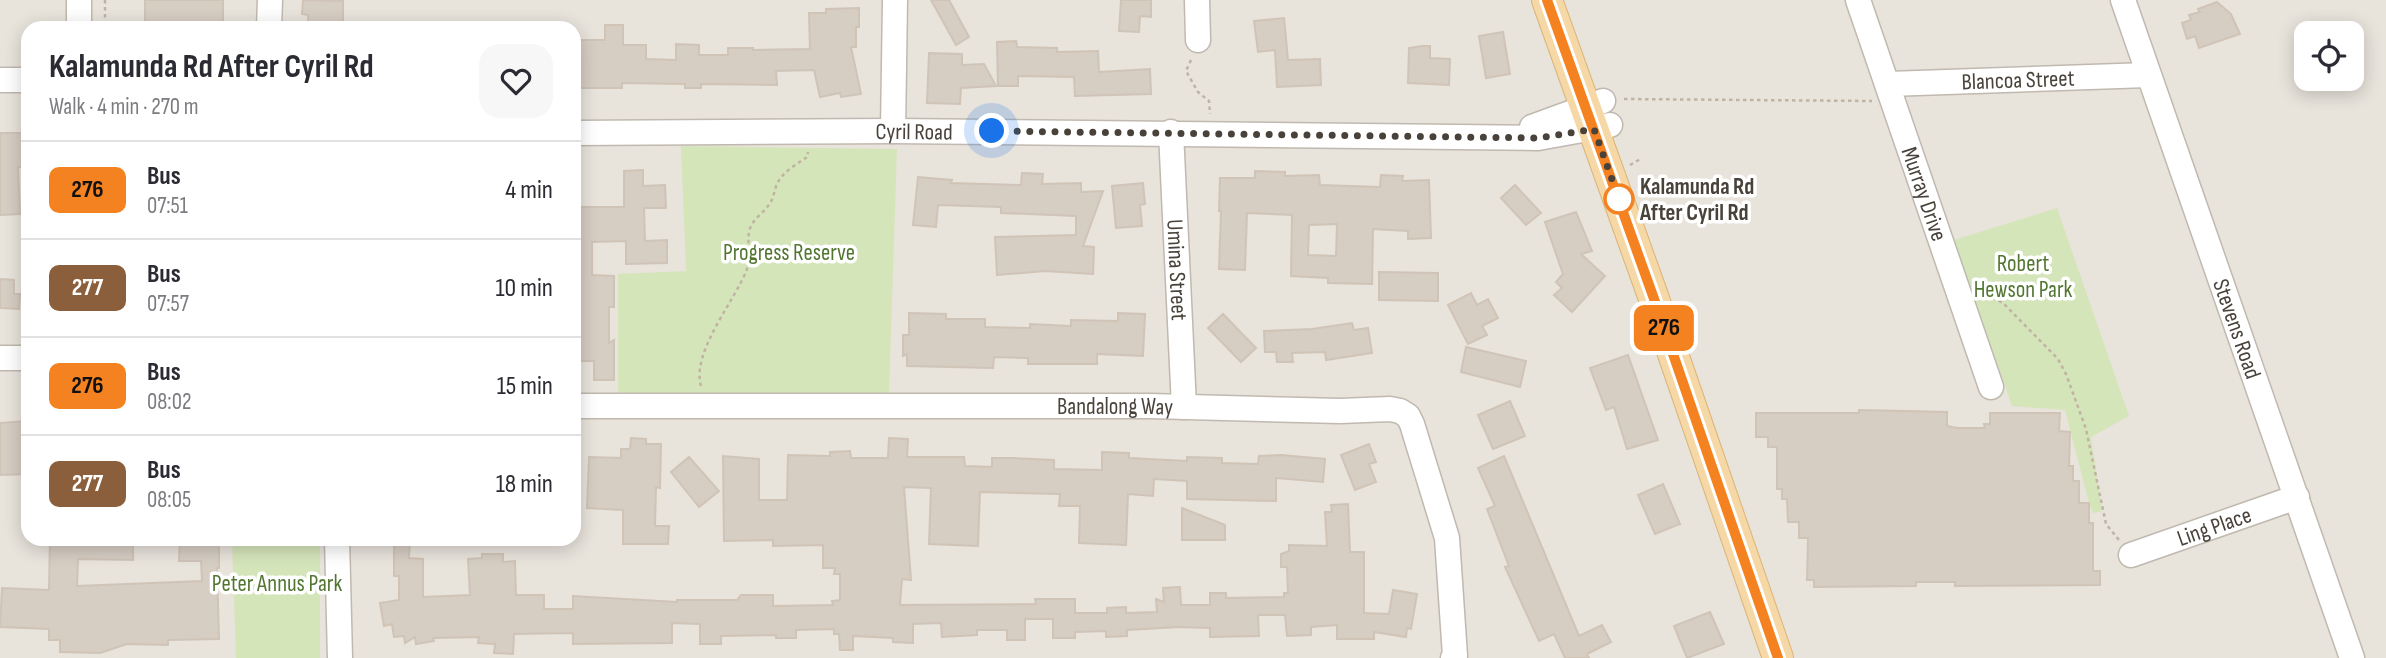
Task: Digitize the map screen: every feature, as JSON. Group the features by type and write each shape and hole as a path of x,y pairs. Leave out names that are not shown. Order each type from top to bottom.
{"main road":[{"path":"1547,0 1601,112 1795,658"},
{"path":"1564,0 1778,658"}],"street":[{"path":"79,0 79,21"},
{"path":"269,21 270,0"},
{"path":"893,131 895,0"},
{"path":"1197,0 1198,40"},
{"name":"Murray Drive","path":"1858,0 1991,387"},
{"name":"Stevens Road","path":"2123,0 2352,658"},
{"name":"Blancoa Street","path":"1890,93 2148,75"},
{"path":"0,80 21,80"},
{"name":"Cyril Road","path":"581,133 1171,132 1538,138 1601,112"},
{"name":"Umina Street","path":"1171,132 1184,407"},
{"path":"0,358 21,358"},
{"name":"Bandalong Way","path":"581,407 1184,407 1400,411 1408,416 1447,538 1456,657"},
{"name":"Ling Place","path":"2131,555 2297,497"},
{"path":"337,546 340,658"}],"path":[{"path":"105,0 105,21"},
{"path":"1198,40 1186,71 1198,92 1209,102 1212,133"},
{"path":"1601,112 1890,93"},
{"path":"701,406 699,378 702,363 710,335 732,301 748,265 748,236 751,226 770,205 779,179 807,158 810,131"},
{"path":"1980,291 2003,303 2058,359 2086,429 2106,524 2131,555"}],"shaded area":[{"path":"0,0 2386,0 2386,658 0,658"}],"green space":[{"name":"Progress Reserve","path":"681,146 897,149 889,393 618,400 618,274 686,271"},
{"name":"Robert Hewson Park","path":"2057,208 2129,416 2091,437 2102,511 2093,513 2065,410 2012,406 1954,240"},
{"name":"Peter Annus Park","path":"232,546 320,546 320,658 236,658"}],"building":[{"path":"145,0 223,0 223,21 145,21"},
{"path":"303,0 343,1 343,21 308,21 308,15 302,14"},
{"path":"931,0 949,0 969,37 956,45"},
{"path":"1121,0 1151,0 1151,17 1140,16 1139,32 1119,31"},
{"path":"2217,2 2231,14 2240,34 2199,48 2195,36 2187,39 2182,23 2191,20 2189,15 2200,12 2198,9"},
{"path":"859,8 856,47 851,47 861,94 841,97 840,93 820,97 814,70 776,71 777,85 701,84 701,88 685,88 685,84 622,83 622,88 581,88 581,40 605,40 605,25 623,25 623,45 646,45 646,59 676,60 676,44 699,45 699,55 728,55 728,48 810,49 809,13 826,13 826,9"},
{"path":"1284,18 1288,60 1320,59 1321,85 1277,87 1275,50 1258,52 1254,21"},
{"path":"1503,32 1510,74 1486,78 1479,36"},
{"path":"1016,41 1017,47 1057,48 1057,52 1098,51 1099,72 1150,69 1151,94 1075,96 1074,77 1018,76 1018,86 998,86 997,42"},
{"path":"1430,46 1430,58 1450,59 1449,85 1408,83 1409,48"},
{"path":"929,53 962,54 962,65 984,64 996,86 961,88 960,104 927,103"},
{"path":"0,133 21,133 21,167 18,167 20,214 0,215"},
{"path":"643,170 643,186 665,185 666,208 644,208 645,241 667,240 667,263 626,264 626,241 592,242 592,275 614,276 614,307 609,307 609,343 614,340 614,380 594,380 594,361 581,361 581,207 624,207 624,171"},
{"path":"1255,171 1285,172 1285,176 1319,175 1320,185 1380,187 1381,175 1403,176 1402,181 1429,180 1431,238 1408,239 1408,231 1373,229 1372,284 1328,283 1328,278 1291,276 1292,215 1247,213 1245,270 1219,269 1220,178 1255,178","holes":["1337,224 1336,256 1308,255 1309,225"]},
{"path":"1022,173 1043,174 1042,184 1081,183 1081,192 1103,191 1083,246 1094,247 1093,274 1045,271 997,275 995,237 1076,235 1076,216 1001,213 1001,207 938,205 936,227 913,225 918,177 952,180 951,183 1021,185"},
{"path":"1143,183 1145,204 1140,205 1142,226 1116,228 1112,186"},
{"path":"1515,185 1541,213 1526,225 1501,198"},
{"path":"1576,212 1592,251 1581,254 1605,276 1572,312 1554,295 1562,288 1556,282 1563,274 1545,222"},
{"path":"1379,272 1438,273 1438,301 1379,300"},
{"path":"0,279 14,280 14,294 20,294 19,309 0,308"},
{"path":"1471,293 1477,305 1488,299 1498,318 1482,326 1487,335 1468,344 1448,305"},
{"path":"909,313 946,314 946,319 985,319 985,327 1030,328 1030,324 1071,326 1071,320 1118,321 1118,313 1145,314 1143,356 1097,354 1097,364 1028,364 1028,358 994,357 993,368 907,366 907,354 903,356 903,335 909,335"},
{"path":"1223,314 1256,348 1241,362 1208,328"},
{"path":"1352,323 1354,330 1368,328 1372,353 1326,360 1325,352 1292,353 1293,362 1277,362 1276,352 1265,352 1264,331 1312,329"},
{"path":"1466,347 1526,361 1520,387 1461,372"},
{"path":"1628,355 1658,440 1627,449 1614,407 1606,410 1590,368"},
{"path":"1510,401 1525,436 1493,449 1478,415"},
{"path":"1859,410 1947,412 1947,426 1957,428 1985,428 1984,424 1990,424 1990,413 2060,413 2059,431 2070,432 2069,466 2073,466 2073,481 2079,481 2079,503 2089,503 2089,523 2093,523 2093,571 2100,571 2100,585 1955,586 1955,582 1916,582 1916,586 1814,587 1814,580 1807,580 1808,538 1799,538 1799,522 1788,522 1787,499 1782,499 1782,489 1777,489 1777,447 1768,447 1768,437 1756,437 1756,413 1859,413"},
{"path":"21,422 21,474 0,475 0,423"},
{"path":"631,438 646,439 646,444 661,444 660,488 656,487 655,526 669,526 668,544 623,544 623,510 587,508 589,457 621,458 621,449 630,449"},
{"path":"889,438 908,439 907,457 964,457 965,466 992,467 992,458 1013,458 1054,460 1054,469 1102,470 1102,452 1129,453 1129,458 1187,461 1187,457 1222,458 1222,463 1258,464 1259,456 1281,455 1325,459 1323,482 1276,478 1276,501 1187,499 1187,481 1154,479 1153,496 1128,494 1126,545 1079,543 1080,506 1059,506 1060,494 980,492 978,546 929,544 931,488 904,487 911,580 902,579 900,605 1036,604 1035,599 1075,599 1075,613 1107,613 1107,608 1126,607 1126,613 1157,612 1156,599 1164,602 1163,588 1180,587 1181,605 1210,605 1210,593 1226,593 1226,598 1284,597 1284,593 1288,593 1287,567 1281,567 1281,554 1289,551 1289,545 1327,546 1325,512 1332,512 1331,505 1348,504 1350,552 1364,552 1364,613 1389,614 1393,590 1417,594 1411,629 1407,628 1406,637 1374,632 1374,639 1337,639 1337,625 1311,627 1311,635 1287,636 1285,615 1258,615 1259,636 1210,637 1210,628 1179,627 1127,630 1127,636 1106,637 1106,631 1075,632 1075,638 1053,638 1053,619 1025,619 1025,640 1007,640 1007,630 977,630 977,635 942,637 941,623 913,624 913,643 893,642 893,638 853,636 853,650 840,650 839,634 834,634 834,629 796,630 796,638 776,638 776,635 721,636 721,644 700,644 700,624 672,623 672,643 573,644 573,633 514,634 513,654 494,653 495,644 478,643 479,637 433,638 434,641 416,644 415,637 405,643 404,636 394,637 392,624 384,626 380,603 399,600 399,576 394,576 394,546 410,546 409,558 423,559 423,597 470,595 468,559 482,558 482,554 503,554 503,562 515,561 516,595 544,595 544,609 573,609 573,596 677,602 737,600 741,595 773,595 773,606 833,605 832,601 840,600 840,574 834,574 835,568 823,568 823,545 773,546 773,540 724,541 723,456 759,459 759,500 787,500 788,455 830,456 830,452 850,451 851,458 888,458"},
{"path":"1369,444 1376,462 1369,464 1376,482 1355,490 1341,455"},
{"path":"1504,456 1579,636 1602,625 1611,642 1587,654 1589,658 1565,658 1554,634 1539,641 1505,567 1509,566 1487,509 1495,506 1478,468"},
{"path":"689,457 719,491 699,507 671,472"},
{"path":"1663,484 1680,524 1655,534 1638,495"},
{"path":"1182,508 1225,525 1225,540 1182,540"},
{"path":"50,546 133,546 133,560 78,559 77,586 202,581 201,561 179,561 180,546 219,546 219,639 168,640 168,645 127,644 100,653 60,652 60,640 49,640 49,629 0,627 2,588 49,590"},
{"path":"1710,612 1724,644 1687,658 1674,626"}],"bus line":[{"name":"276","path":"1547,0 1778,658"}],"place":[{"name":"Kalamunda Rd After Cyril Rd","path":"1619,199"}],"route":[{"path":"992,131 1538,138 1594,129 1619,199"}]}
